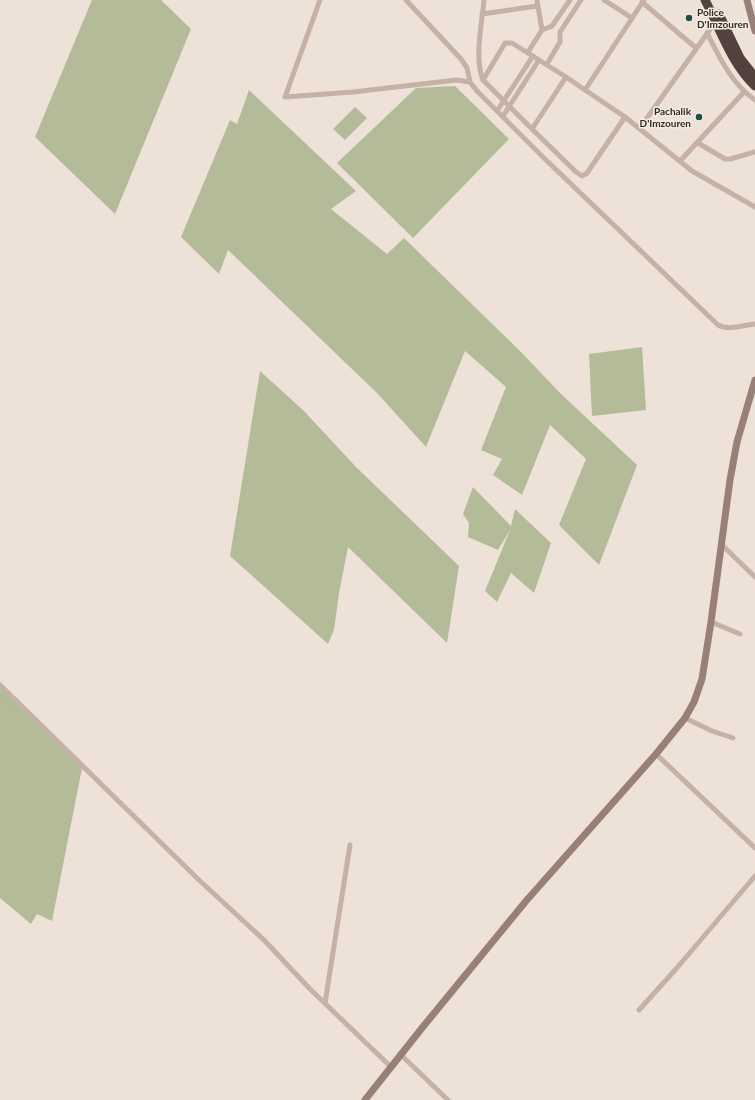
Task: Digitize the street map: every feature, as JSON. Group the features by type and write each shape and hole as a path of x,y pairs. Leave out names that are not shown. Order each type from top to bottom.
{"highway":[{"path":"705,0 733,58 755,86"},
{"path":"712,0 740,58 755,77"}],"main road":[{"path":"747,0 755,31"},
{"path":"365,1100 400,1054 526,901 656,754 685,718 699,689 705,663 720,544 737,442 755,380"}],"street":[{"path":"320,0 285,97 353,92 456,80 470,82"},
{"path":"406,0 461,58 467,68 470,82 477,91 718,325 730,328 755,324"},
{"path":"484,0 478,60 479,72 483,80 575,171 582,176 587,173 624,117"},
{"path":"542,30 552,26 570,0"},
{"path":"547,64 560,42 560,32 581,0"},
{"path":"604,0 632,18"},
{"path":"585,90 643,1 696,48"},
{"path":"482,14 537,3 542,30 504,102 497,111"},
{"path":"640,128 716,21"},
{"path":"552,26 560,32"},
{"path":"707,32 728,73 744,92 755,100"},
{"path":"483,80 505,43 512,43 547,64 640,128 680,161 705,179 755,207"},
{"path":"503,116 539,60"},
{"path":"532,129 566,77"},
{"path":"680,161 744,92"},
{"path":"698,143 725,159 730,160 755,152"},
{"path":"720,544 755,577"},
{"path":"711,622 740,634"},
{"path":"0,685 199,880 264,940 324,1003 391,1067"},
{"path":"685,718 712,731 733,738"},
{"path":"656,754 755,848"},
{"path":"324,1003 350,845"},
{"path":"639,1010 755,876"},
{"path":"400,1054 448,1100"}],"green space":[{"path":"92,0 161,0 191,29 115,214 35,137"},
{"path":"455,86 509,139 413,238 337,163 416,88"},
{"path":"249,90 356,191 331,209 387,254 404,238 520,351 561,394 637,465 599,565 559,525 586,459 550,425 522,495 493,475 502,459 481,450 506,387 465,351 426,447 377,393 228,250 219,274 181,237 230,120 237,124"},
{"path":"355,107 367,118 345,140 333,129"},
{"path":"642,347 646,410 592,416 589,354"},
{"path":"260,371 304,411 356,467 459,566 447,643 348,547 339,593 334,630 328,644 230,556"},
{"path":"473,487 511,526 515,509 551,543 534,593 511,573 497,602 485,591 510,530 498,550 468,537 469,523 463,514"},
{"path":"0,682 83,763 52,921 37,914 31,924 0,898"}],"place":[{"name":"Police D'Imzouren","path":"689,18"},
{"name":"Pachalik D'Imzouren","path":"699,117"}]}
